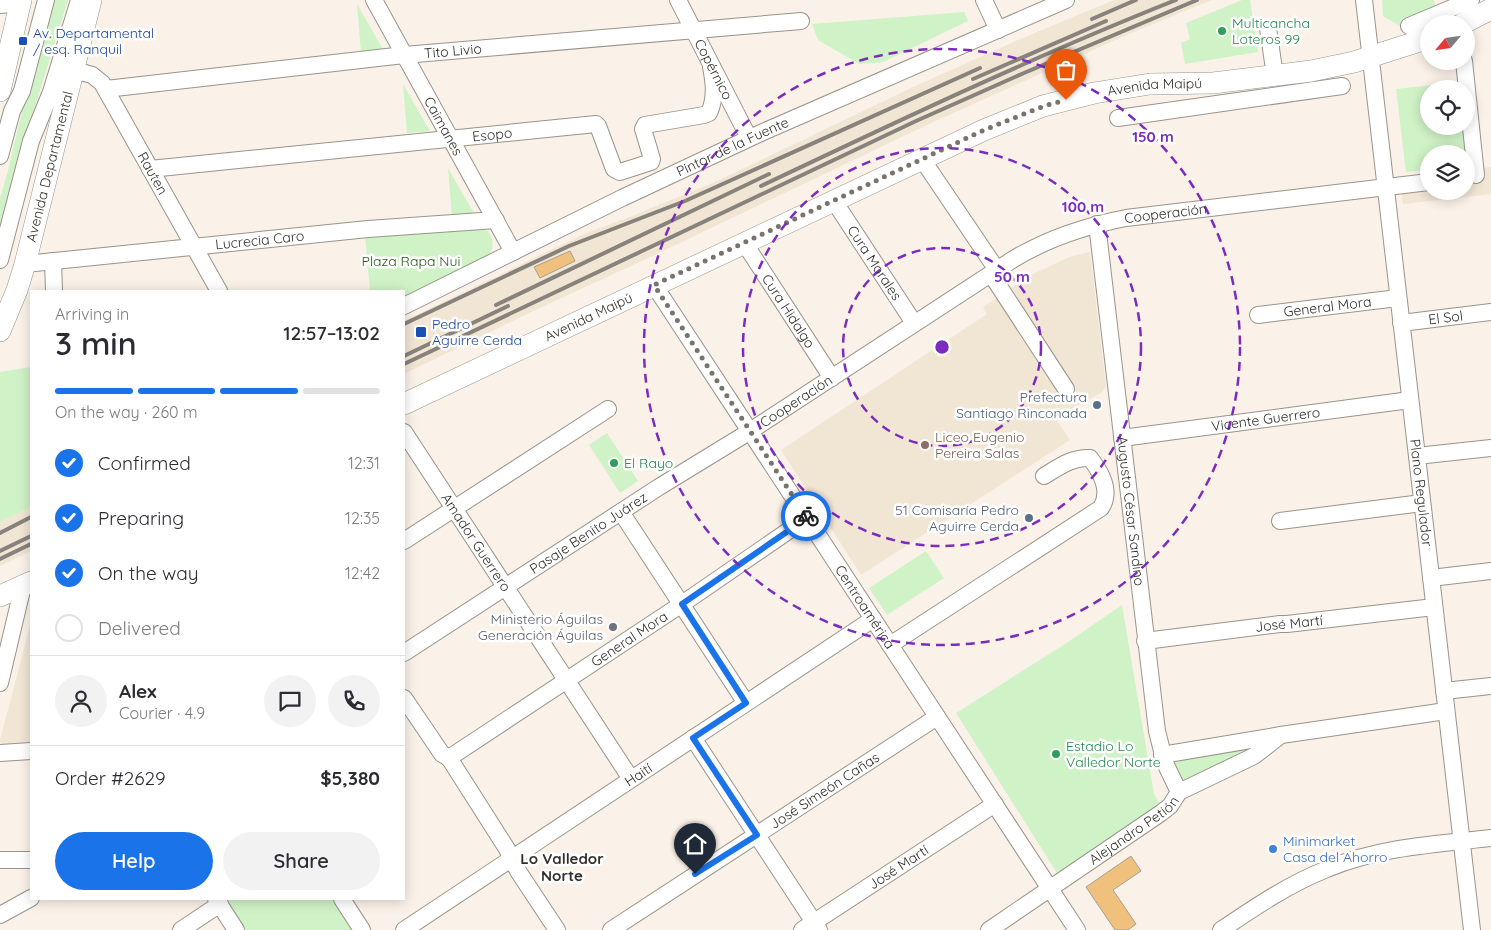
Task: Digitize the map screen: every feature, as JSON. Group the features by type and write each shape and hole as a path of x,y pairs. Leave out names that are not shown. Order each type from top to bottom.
{"main road":[{"name":"Avenida Departamental","path":"0,331 17,290 25,264 91,0"},
{"path":"1,85 14,2"},
{"path":"1475,17 1491,9"},
{"name":"Avenida Maipú","path":"405,404 984,130 1044,106 1094,93 1150,84 1213,83 1275,76 1335,66 1420,41"},
{"path":"0,596 27,584"}],"street":[{"path":"0,156 12,111 24,85 46,0"},
{"path":"0,260 31,141 51,92 79,0"},
{"name":"Caimanes","path":"374,0 513,252"},
{"name":"Copérnico","path":"678,0 749,138"},
{"path":"984,0 998,30"},
{"name":"Pintor de la Fuente","path":"405,306 749,138 1066,0"},
{"name":"Plano Regulador","path":"1364,0 1472,930"},
{"path":"1409,26 1471,0"},
{"name":"Tito Livio","path":"106,90 404,55 801,21"},
{"path":"1268,28 1275,76"},
{"name":"Esopo","path":"150,169 596,124 614,169 620,172 651,162 644,129 645,125 709,113 714,84 711,66"},
{"name":"Rauten","path":"74,70 92,75 102,83 218,290"},
{"path":"1465,70 1478,175"},
{"path":"1150,84 1153,112"},
{"name":"Avenida Maipú","path":"1118,118 1342,86"},
{"path":"922,159 1066,389"},
{"name":"Cooperación","path":"750,431 914,323 1044,242 1097,224 1126,218 1420,183"},
{"name":"Cura Morales","path":"834,201 914,323"},
{"name":"Lucrecia Caro","path":"25,264 368,229 496,220"},
{"name":"Augusto César Sandino","path":"1097,224 1157,732 1162,756 1179,792"},
{"name":"Cura Hidalgo","path":"745,244 832,378"},
{"path":"53,262 54,290"},
{"name":"Centroamérica","path":"654,285 1077,930"},
{"name":"General Mora","path":"1258,316 1398,298"},
{"name":"El Sol","path":"1401,323 1491,312"},
{"name":"Vicente Guerrero","path":"1122,438 1410,400"},
{"path":"405,540 608,409"},
{"name":"Pasaje Benito Juárez","path":"405,652 750,431"},
{"name":"Amador Guerrero","path":"405,434 631,779"},
{"path":"1416,456 1491,448"},
{"path":"890,645 1100,508 1104,502 1104,479 1090,458 1072,460 1044,476"},
{"path":"1280,521 1422,503"},
{"path":"621,512 746,703"},
{"name":"General Mora","path":"450,758 682,604 807,518"},
{"path":"1431,578 1491,571"},
{"path":"0,683 27,584"},
{"name":"José Martí","path":"1145,641 1434,607"},
{"name":"Haití","path":"404,930 873,619"},
{"path":"1444,691 1491,686"},
{"path":"405,699 442,754 450,758 508,849 518,871 556,930"},
{"name":"Alejandro Petión","path":"1162,756 1281,735 1446,711"},
{"name":"José Simeón Cañas","path":"611,930 937,717"},
{"name":"Alejandro Petión","path":"989,930 1162,813 1170,806 1179,792 1254,756 1281,735"},
{"path":"693,738 757,835 812,927"},
{"path":"0,753 30,751"},
{"name":"José Martí","path":"812,927 866,888 995,804"},
{"path":"1221,930 1295,883 1328,868 1378,853 1491,838"},
{"path":"0,860 30,860"},
{"path":"0,915 30,899"},
{"path":"343,900 362,930"},
{"path":"181,930 218,901 236,930"}],"shaded area":[{"path":"1114,0 1212,0 1129,34 929,124 405,374 405,321 586,233 717,181 911,88"},
{"path":"1491,167 1491,194 1475,196 1475,169"},
{"path":"1420,175 1420,200 1438,200 1403,204 1400,178"},
{"name":"Liceo Eugenio Pereira Salas","path":"1090,252 1106,386 1102,392 1056,419 1070,440 861,575 781,450 987,314 983,307 1033,274 1069,257"},
{"path":"30,507 30,551 0,566 0,522"},
{"path":"30,626 30,743 11,747 0,743"}],"green space":[{"path":"48,0 68,0 28,129 0,239 0,198"},
{"name":"Multicancha Loteros 99","path":"1242,0 1250,0 1258,52 1185,64 1181,43 1190,39 1186,23"},
{"path":"1382,0 1434,0 1437,15 1420,15 1420,24 1405,29 1383,16"},
{"path":"357,4 384,51 361,53"},
{"path":"964,12 968,21 883,62 859,64 818,40 812,24"},
{"path":"403,84 430,131 407,133"},
{"path":"1420,86 1420,135 1465,135 1466,145 1420,145 1420,171 1406,172 1396,89"},
{"path":"448,168 475,215 452,217"},
{"name":"Plaza Rapa Nui","path":"484,227 490,234 493,245 488,256 405,298 405,290 370,290 365,236"},
{"path":"30,367 30,507 0,522 0,372"},
{"name":"El Rayo","path":"607,433 638,481 620,493 589,445"},
{"path":"926,551 944,578 887,615 869,588"},
{"name":"Estadio Lo Valledor Norte","path":"1122,605 1154,794 1163,809 1057,873 956,713 1065,644"},
{"path":"1250,749 1187,782 1180,780 1172,766 1175,759"},
{"path":"224,900 337,900 356,930 240,930"}],"building":[{"path":"570,251 575,261 540,278 534,267"},
{"path":"1131,856 1141,871 1113,890 1136,924 1128,930 1115,930 1086,887"}],"railway":[{"path":"1092,19 1136,0"},
{"path":"761,186 1019,66 1176,0"},
{"path":"405,364 916,121 1197,0"},
{"path":"973,79 1106,21"},
{"path":"405,324 569,246 685,201 980,68"},
{"path":"496,305 769,174"},
{"path":"405,356 508,306"},
{"path":"0,533 30,518"},
{"path":"0,551 30,536"},
{"path":"0,559 30,544"}],"way so far":[{"path":"806,516 654,285 745,244 984,130 1044,106 1066,100"}],"place":[{"name":"Multicancha Loteros 99","path":"1222,31"},
{"name":"Av. Departamental / esq. Ranquil","path":"23,41"},
{"name":"Pedro Aguirre Cerda","path":"421,332"},
{"name":"Prefectura Santiago Rinconada","path":"1097,405"},
{"name":"Liceo Eugenio Pereira Salas","path":"925,445"},
{"name":"El Rayo","path":"614,463"},
{"name":"51 Comisaría Pedro Aguirre Cerda","path":"1029,518"},
{"name":"Ministerio Águilas Generación Águilas","path":"613,627"},
{"name":"Estadio Lo Valledor Norte","path":"1056,754"},
{"name":"Minimarket Casa del Ahorro","path":"1273,849"}],"district":[{"name":"Lo Valledor Norte","path":"562,868"}],"route":[{"path":"695,874 757,835 693,738 746,703 682,604 807,518 806,516"}]}
